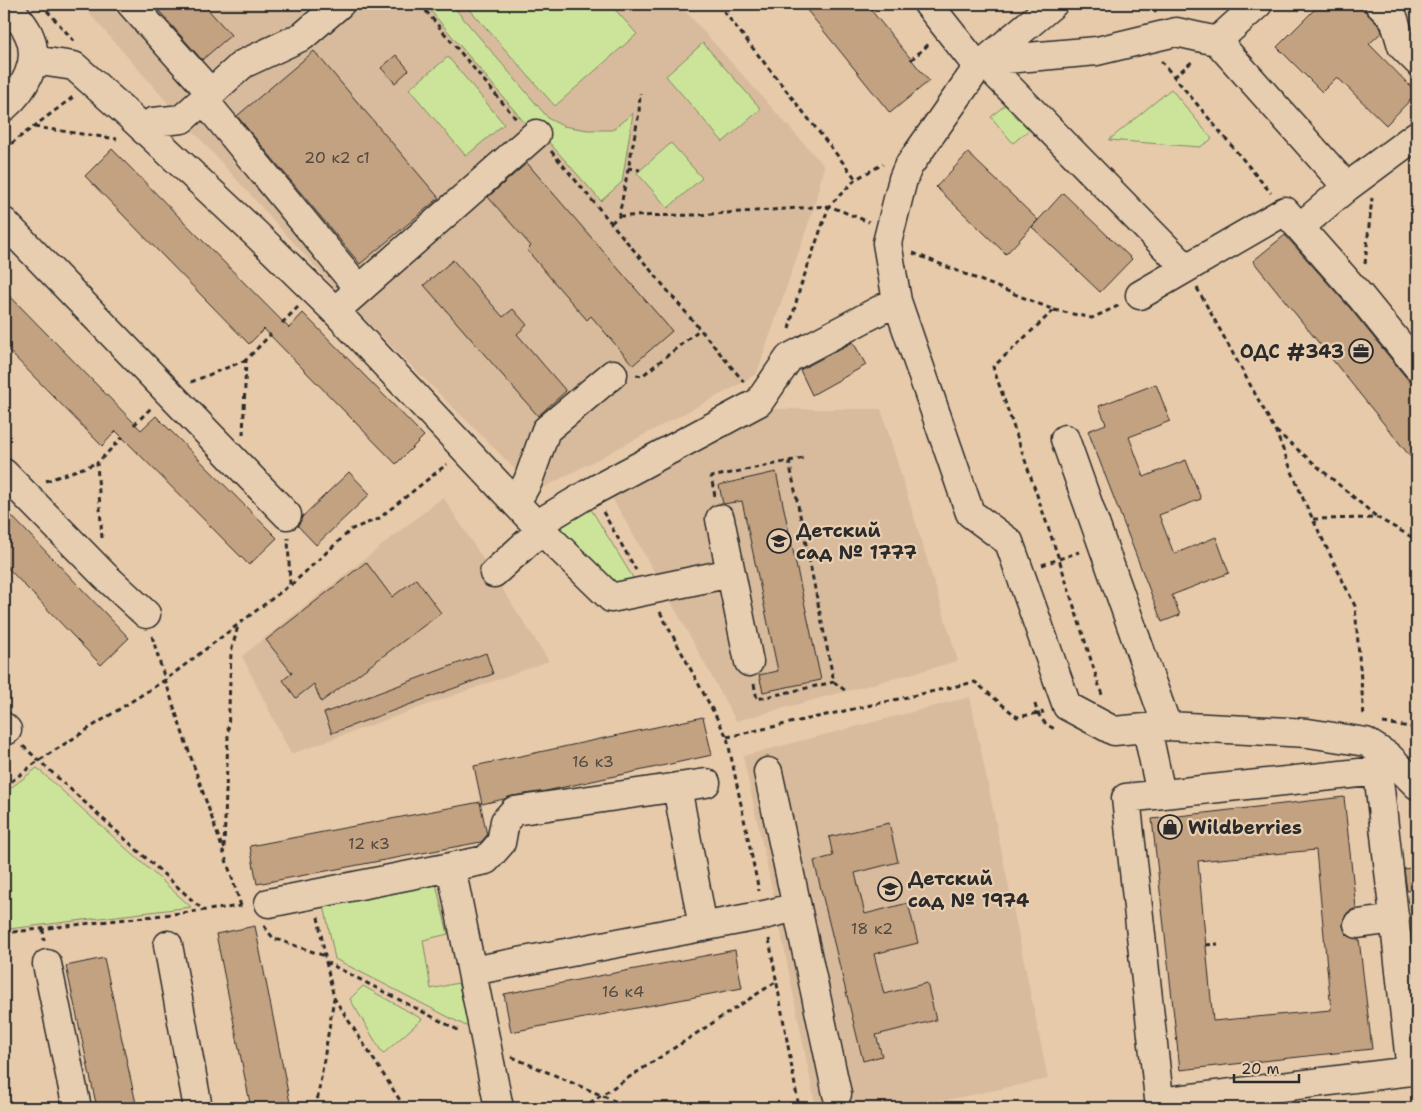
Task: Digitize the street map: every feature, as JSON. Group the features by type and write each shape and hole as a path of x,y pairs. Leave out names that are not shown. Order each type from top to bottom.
{"street":[{"path":"4,107 15,98 28,78 33,60 32,44 29,35 6,4"},
{"path":"132,4 359,289"},
{"path":"133,135 153,122 182,119 243,64 303,36 340,4"},
{"path":"928,4 980,64 1186,268"},
{"path":"1053,4 980,64 908,167 903,179 889,237 897,301 970,512 1009,542 1067,706 1114,730 1157,727 1308,733 1366,742 1388,756 1417,785"},
{"path":"1217,41 1258,4"},
{"path":"1379,4 1394,19 1402,46 1417,61"},
{"path":"980,64 1097,51 1176,32 1217,41 1347,187"},
{"path":"33,60 74,66 133,135 256,234 335,311 538,527 611,598 731,573"},
{"path":"335,311 536,134"},
{"path":"1140,295 1186,268 1293,219 1347,187 1417,134"},
{"path":"1293,219 1361,297 1417,366"},
{"path":"4,222 287,515"},
{"path":"494,574 538,527 591,492 759,402 789,358 897,301"},
{"path":"512,499 522,492 528,481 546,430 613,374"},
{"path":"1065,439 1102,543 1157,727 1161,794"},
{"path":"4,473 146,614"},
{"path":"720,519 749,662"},
{"path":"1378,771 1411,1072 1160,1105 1126,798 1161,794 1378,771"},
{"path":"768,772 837,1094"},
{"path":"266,914 314,894 486,860 501,843 505,821 514,811 706,783"},
{"path":"677,787 703,927"},
{"path":"452,867 499,1108"},
{"path":"472,971 797,907"},
{"path":"1358,924 1395,919"},
{"path":"168,945 198,1108"},
{"path":"46,964 77,1108"}],"path":[{"path":"420,4 524,128 536,134 759,402"},
{"path":"718,4 856,179"},
{"path":"870,10 877,4"},
{"path":"1158,59 1293,219"},
{"path":"611,223 618,216 639,112 640,93"},
{"path":"34,127 133,135"},
{"path":"4,149 8,146"},
{"path":"788,334 800,288 829,206 856,179 890,160"},
{"path":"1361,297 1375,166"},
{"path":"628,168 640,170"},
{"path":"618,216 687,216 829,206 889,237 1054,310 1092,318 1140,295"},
{"path":"1186,268 1274,430 1313,519 1355,606 1364,720"},
{"path":"1054,310 993,367 1114,730"},
{"path":"613,374 642,376 699,330"},
{"path":"168,391 246,360 271,334"},
{"path":"241,468 246,360"},
{"path":"1274,430 1378,518 1417,540"},
{"path":"106,576 97,463 123,437"},
{"path":"4,787 38,761 165,680 290,585 352,529 378,519 465,449"},
{"path":"720,519 711,477 804,458"},
{"path":"789,461 834,682 846,691"},
{"path":"591,492 648,590 727,737 975,682 1017,717 1067,706"},
{"path":"287,515 290,585"},
{"path":"1313,519 1378,518"},
{"path":"1021,572 1102,543"},
{"path":"146,614 165,680 241,906"},
{"path":"224,851 231,652 238,626"},
{"path":"749,662 757,699 834,682"},
{"path":"5,729 203,910"},
{"path":"754,867 760,866"},
{"path":"314,894 334,998 405,1108"},
{"path":"4,934 241,906 266,914 273,938 325,956"},
{"path":"1206,945 1218,944"},
{"path":"326,962 487,1046 631,1108"},
{"path":"582,1108 777,981"},
{"path":"316,1108 334,998"}],"shaded area":[{"path":"81,4 679,4 824,166 814,207 757,373 744,382 537,491 346,301"},
{"name":"Детский сад № 1777","path":"768,409 881,409 958,661 736,721 610,494"},
{"path":"443,497 549,661 291,754 242,656"},
{"name":"Детский сад № 1974","path":"970,697 1048,1079 908,1108 816,1108 777,912 743,756"}],"green space":[{"path":"425,4 451,4 549,119 563,126 588,130 612,130 633,113 622,182 601,201 539,131 524,122"},
{"path":"465,4 610,4 637,34 555,106"},
{"path":"703,43 761,109 723,142 666,76"},
{"path":"448,57 504,124 466,156 409,89"},
{"path":"1171,89 1212,139 1200,147 1109,140"},
{"path":"1014,97 1036,124 1013,143 991,117"},
{"path":"671,143 702,178 668,208 637,173"},
{"path":"589,506 635,581 616,586 554,527"},
{"path":"37,768 191,907 9,929 7,923 4,923 4,793"},
{"path":"435,880 448,934 423,940 431,989 458,983 470,1028 335,959 323,900"},
{"path":"363,986 422,1019 383,1054 350,999"}],"building":[{"path":"153,4 203,4 231,35 202,60"},
{"path":"802,4 866,4 929,81 890,113"},
{"path":"1320,4 1358,4 1380,27 1382,32 1369,44 1417,93 1386,125 1337,77 1322,92 1277,47"},
{"path":"314,51 439,198 360,264 237,116"},
{"path":"396,55 409,70 395,83 381,68"},
{"path":"112,149 289,328 303,313 424,436 396,464 264,329 249,344 85,176"},
{"path":"968,153 1038,220 1006,254 936,187"},
{"path":"527,163 672,331 633,365 591,316 587,320 553,281 527,250 531,246 488,197"},
{"path":"1063,193 1132,259 1100,292 1032,227"},
{"path":"1285,235 1349,307 1417,391 1417,465 1253,261"},
{"path":"453,260 503,317 513,309 527,325 517,334 566,391 538,416 424,285"},
{"path":"4,290 141,430 156,416 277,538 249,565 116,431 102,446 4,346"},
{"path":"853,342 866,365 812,395 800,370"},
{"path":"1156,384 1170,421 1129,437 1144,477 1186,460 1201,499 1159,515 1174,554 1216,537 1229,573 1172,595 1180,615 1162,622 1088,431 1106,424 1099,406"},
{"path":"349,472 370,494 316,545 298,526 302,517"},
{"path":"776,472 821,680 763,692 759,675 778,671 742,501 723,504 719,485"},
{"path":"4,508 129,638 101,665 4,564"},
{"path":"366,562 392,597 416,579 441,613 321,702 314,684 296,698 283,680 292,673 266,640"},
{"path":"486,653 493,674 332,733 324,713"},
{"path":"703,717 712,755 546,791 512,796 482,804 474,766"},
{"path":"1344,797 1356,908 1348,912 1344,918 1343,926 1346,934 1352,938 1359,939 1372,1049 1180,1070 1152,819","holes":["1316,850 1331,1010 1213,1021 1198,861"]},
{"path":"480,802 487,835 481,842 257,884 250,846"},
{"path":"889,823 898,862 855,873 865,914 908,903 918,943 874,954 884,994 927,983 936,1020 876,1035 882,1056 863,1061 814,861 833,856 829,837"},
{"path":"1417,867 1417,890 1407,891 1404,869"},
{"path":"255,926 291,1108 251,1108 216,934"},
{"path":"735,950 742,988 511,1032 504,994"},
{"path":"104,958 137,1108 97,1108 66,966"}],"place":[{"name":"ОДС #343","path":"1361,351"},
{"name":"Детский сад № 1777","path":"779,541"},
{"name":"Wildberries","path":"1170,827"},
{"name":"Детский сад № 1974","path":"890,889"}]}
